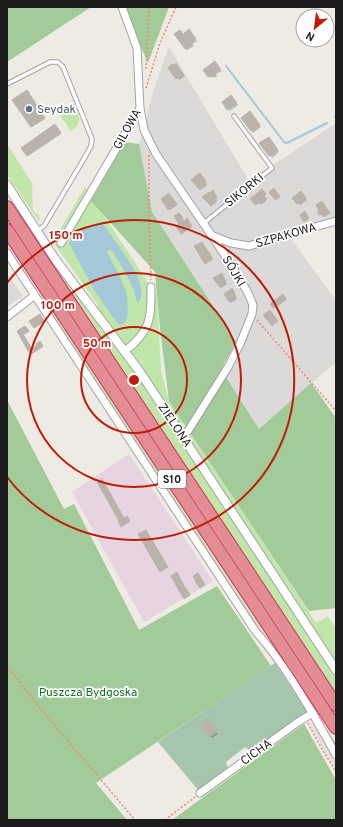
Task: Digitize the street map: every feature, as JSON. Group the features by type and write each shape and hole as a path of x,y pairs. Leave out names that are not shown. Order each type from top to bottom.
{"highway":[{"name":"S10","path":"7,207 336,705"},
{"name":"S10","path":"7,230 336,728"}],"street":[{"name":"SÓJKI","path":"122,7 138,48 140,108 144,130 156,154 248,292 252,305 252,314"},
{"name":"GILOWA","path":"61,243 140,108"},
{"name":"ZIELONA","path":"7,185 55,258 140,372 336,670"},
{"name":"SZPAKOWA","path":"212,236 231,243 249,246 336,221"},
{"path":"7,253 254,628 271,649 313,713 336,755"},
{"path":"125,351 142,336 146,328 150,318 151,288"},
{"path":"7,317 35,295"},
{"path":"182,437 188,432 228,367 240,344 252,314"},
{"name":"CICHA","path":"200,793 298,722 313,713"}],"lane":[{"path":"7,84 50,62 58,62 63,66 92,139 91,146 85,157 44,226 37,231"},
{"name":"SIKORKI","path":"204,224 272,168 234,116"}],"path":[{"path":"146,69 149,7"},
{"path":"145,84 145,92 160,43 176,7"},
{"path":"149,154 151,288"},
{"path":"252,314 336,411"},
{"path":"7,666 40,708 135,820"},
{"path":"305,718 336,771"},
{"path":"165,820 200,793"}],"shaded area":[{"path":"169,47 249,181 336,123 336,217 292,240 336,301 336,362 259,429 221,368 236,340 152,212 139,144 154,88"},
{"path":"7,273 23,296 7,307"},
{"path":"129,454 213,581 144,622 72,492"},
{"path":"314,720 336,760 336,769 325,753 310,723"}],"green space":[{"path":"7,7 91,7 7,62"},
{"path":"123,7 169,7 148,63"},
{"path":"66,109 75,111 79,117 78,125 71,131 59,114"},
{"path":"125,142 139,144 152,212 236,341 221,369 259,429 311,383 336,418 336,608 309,611 169,401 155,272 91,201"},
{"path":"7,144 32,183 33,210 39,215 40,221 7,175"},
{"path":"85,187 157,295 161,370 169,401 316,623 328,616 336,629 336,693 55,266 90,313 98,305 56,246 54,240"},
{"path":"7,245 336,743 336,748 317,717 7,249"},
{"name":"Puszcza Bydgoska","path":"7,400 64,509 74,504 139,630 217,586 271,666 96,783 127,820 7,820"},
{"path":"275,663 308,713 251,751 245,747 226,762 228,768 199,791 158,742"},
{"path":"304,724 336,780 336,820 172,820"}],"water":[{"path":"100,223 105,226 123,252 138,277 140,284 141,298 138,304 133,288 123,268 111,249 107,252 126,291 128,310 127,317 126,321 120,325 116,322 94,290 69,243 78,233"}],"building":[{"path":"189,29 196,39 191,42 193,44 185,49 174,34 180,30 184,35 184,33"},
{"path":"215,61 220,69 215,72 216,74 212,77 211,74 208,77 203,70"},
{"path":"176,63 183,74 176,79 168,68 172,64 174,65"},
{"name":"Seydak","path":"27,90 45,118 31,127 12,100"},
{"path":"231,95 237,103 227,110 222,102"},
{"path":"250,111 260,125 251,131 241,118"},
{"path":"55,124 61,133 27,156 21,148"},
{"path":"269,137 278,150 269,156 259,143"},
{"path":"200,173 207,185 200,190 191,180"},
{"path":"274,188 280,197 275,200 269,192"},
{"path":"262,189 266,194 264,196 267,199 260,204 259,202 255,205 250,199"},
{"path":"213,190 217,197 217,201 211,206 202,197"},
{"path":"301,191 306,198 297,204 292,198"},
{"path":"169,193 177,204 168,210 161,199"},
{"path":"322,201 330,213 324,217 321,214 319,215 317,212 319,211 316,205"},
{"path":"305,211 309,218 304,222 300,215"},
{"path":"179,213 184,221 187,218 192,226 181,234 176,226 179,224 174,216"},
{"path":"202,242 213,259 205,264 194,246"},
{"path":"222,273 226,282 219,286 213,278"},
{"path":"232,288 236,297 229,302 224,294"},
{"path":"283,294 286,299 273,308 270,304"},
{"path":"270,310 278,321 272,326 263,315"},
{"path":"40,314 44,321 34,328 29,321"},
{"path":"25,326 29,331 23,334 32,349 28,351 17,331"},
{"path":"40,341 43,346 31,354 28,351"},
{"path":"102,479 124,518 119,521 97,482"},
{"path":"127,516 130,521 121,527 118,521"},
{"path":"146,530 168,567 160,572 138,534"},
{"path":"177,572 183,584 177,587 171,576"},
{"path":"198,573 205,585 200,588 193,576"},
{"path":"183,584 190,595 184,599 177,587"},
{"path":"208,719 217,732 209,737 200,724"}],"waterway":[{"path":"226,66 284,142 287,143 327,123"}],"place":[{"name":"Seydak","path":"29,109"}]}
